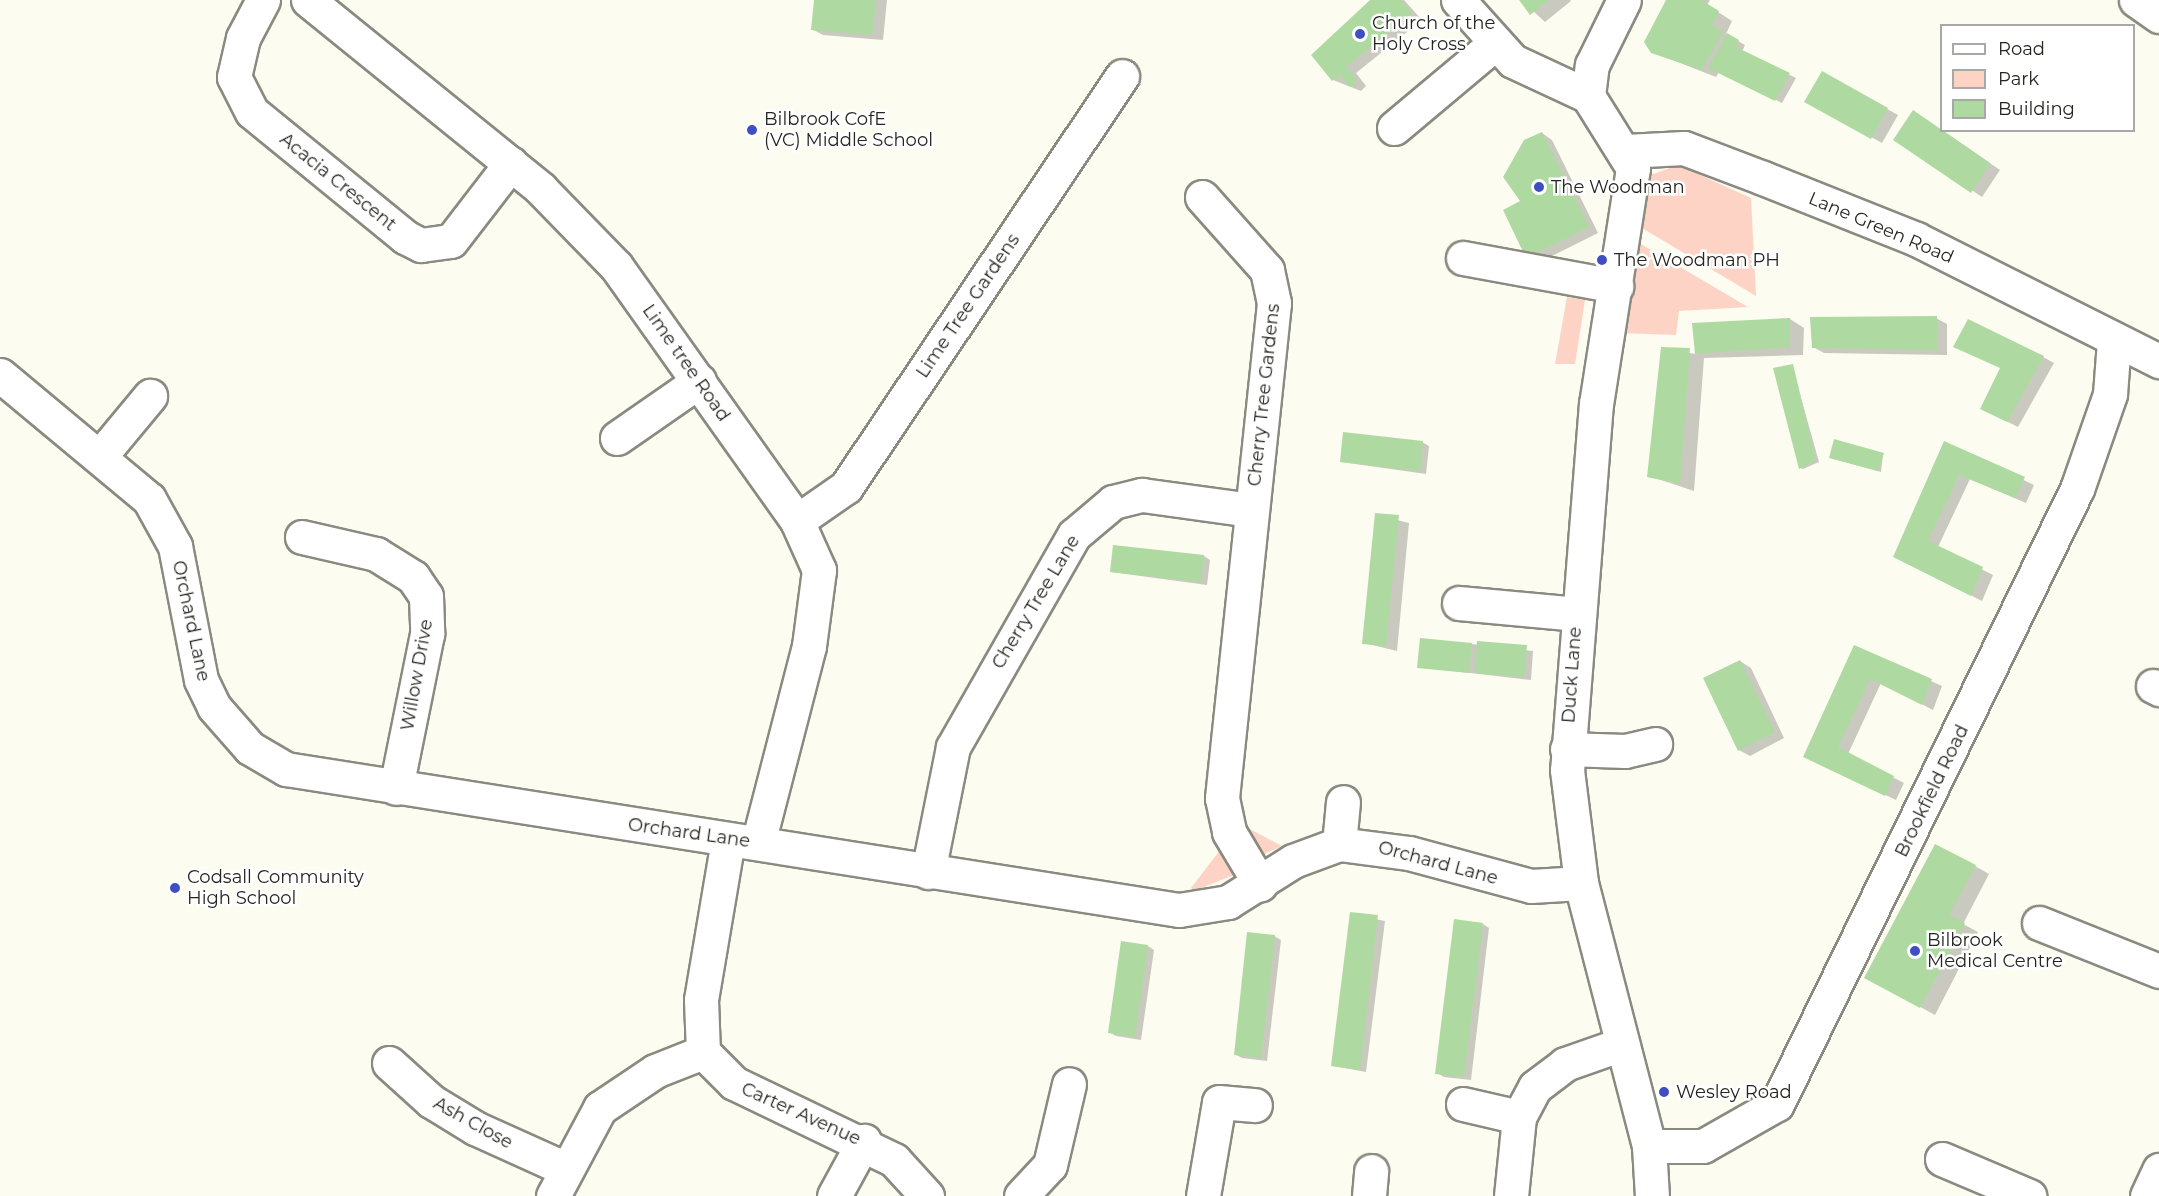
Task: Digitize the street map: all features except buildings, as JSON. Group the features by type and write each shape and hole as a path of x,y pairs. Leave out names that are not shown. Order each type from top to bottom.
{"street":[{"name":"Acacia Crescent","path":"263,0 243,38 234,77 252,112 405,237 421,245 451,241 511,164"},
{"name":"Lime tree Road","path":"308,0 511,164 616,266 797,521 819,570 809,646 743,842"},
{"path":"1458,0 1494,44 1535,76 1588,96 1625,151"},
{"path":"1588,96 1592,65 1624,0"},
{"path":"2136,0 2159,15"},
{"path":"1394,128 1494,44"},
{"name":"Lime Tree Gardens","path":"797,521 846,487 1122,76"},
{"name":"Lane Green Road","path":"1625,151 1684,148 1916,239 2159,361"},
{"name":"Duck Lane","path":"1625,151 1633,186 1596,403 1576,614 1567,749 1568,807 1581,884 1649,1146 1652,1196"},
{"name":"Cherry Tree Gardens","path":"1202,197 1267,270 1273,286 1252,510"},
{"path":"1463,258 1616,286"},
{"name":"Brookfield Road","path":"1649,1146 1703,1146 1777,1104 2077,489 2110,394 2114,340"},
{"name":"Orchard Lane","path":"0,375 101,455 149,499 165,522 184,584 201,680 232,731 286,769 1179,910 1228,902 1260,884 1293,861 1339,844 1409,853 1531,886 1581,884"},
{"path":"617,438 699,381"},
{"path":"101,455 150,396"},
{"name":"Cherry Tree Lane","path":"928,872 953,747 1074,535 1113,502 1142,495 1252,510"},
{"path":"1252,510 1222,798 1230,832 1260,884"},
{"name":"Willow Drive","path":"302,537 376,554 412,577 426,596 427,634 396,788"},
{"path":"1459,603 1576,614"},
{"path":"1567,749 1625,751 1655,744"},
{"path":"1339,844 1343,802"},
{"path":"559,1183 586,1129 616,1094 703,1052 701,1000 743,842"},
{"path":"2039,923 2159,971"},
{"path":"1510,1196 1519,1117 1548,1074 1622,1044"},
{"name":"Carter Avenue","path":"703,1052 734,1083 864,1141 894,1160 927,1196"},
{"name":"Ash Close","path":"389,1063 431,1101 559,1183"},
{"path":"1022,1196 1050,1165 1069,1084"},
{"path":"1203,1196 1219,1102 1255,1105"},
{"path":"1463,1104 1519,1117"},
{"path":"834,1196 864,1141"},
{"path":"1942,1159 2029,1196"},
{"path":"2147,1196 2159,1170"}],"green space":[{"path":"1678,165 1751,198 1756,296 1637,225 1645,177"},
{"path":"1629,237 1748,307 1679,311 1676,335 1619,333"},
{"path":"1567,297 1585,300 1575,364 1555,364"},
{"path":"1240,824 1282,846 1262,855 1253,852"},
{"path":"1224,845 1236,874 1194,891 1191,888"}],"place":[{"name":"Church of the Holy Cross","path":"1360,34"},
{"name":"Bilbrook CofE (VC) Middle School","path":"752,130"},
{"name":"The Woodman","path":"1539,187"},
{"name":"The Woodman PH","path":"1602,260"},
{"name":"Codsall Community High School","path":"175,888"},
{"name":"Bilbrook Medical Centre","path":"1915,951"},
{"name":"Wesley Road","path":"1664,1092"}]}
